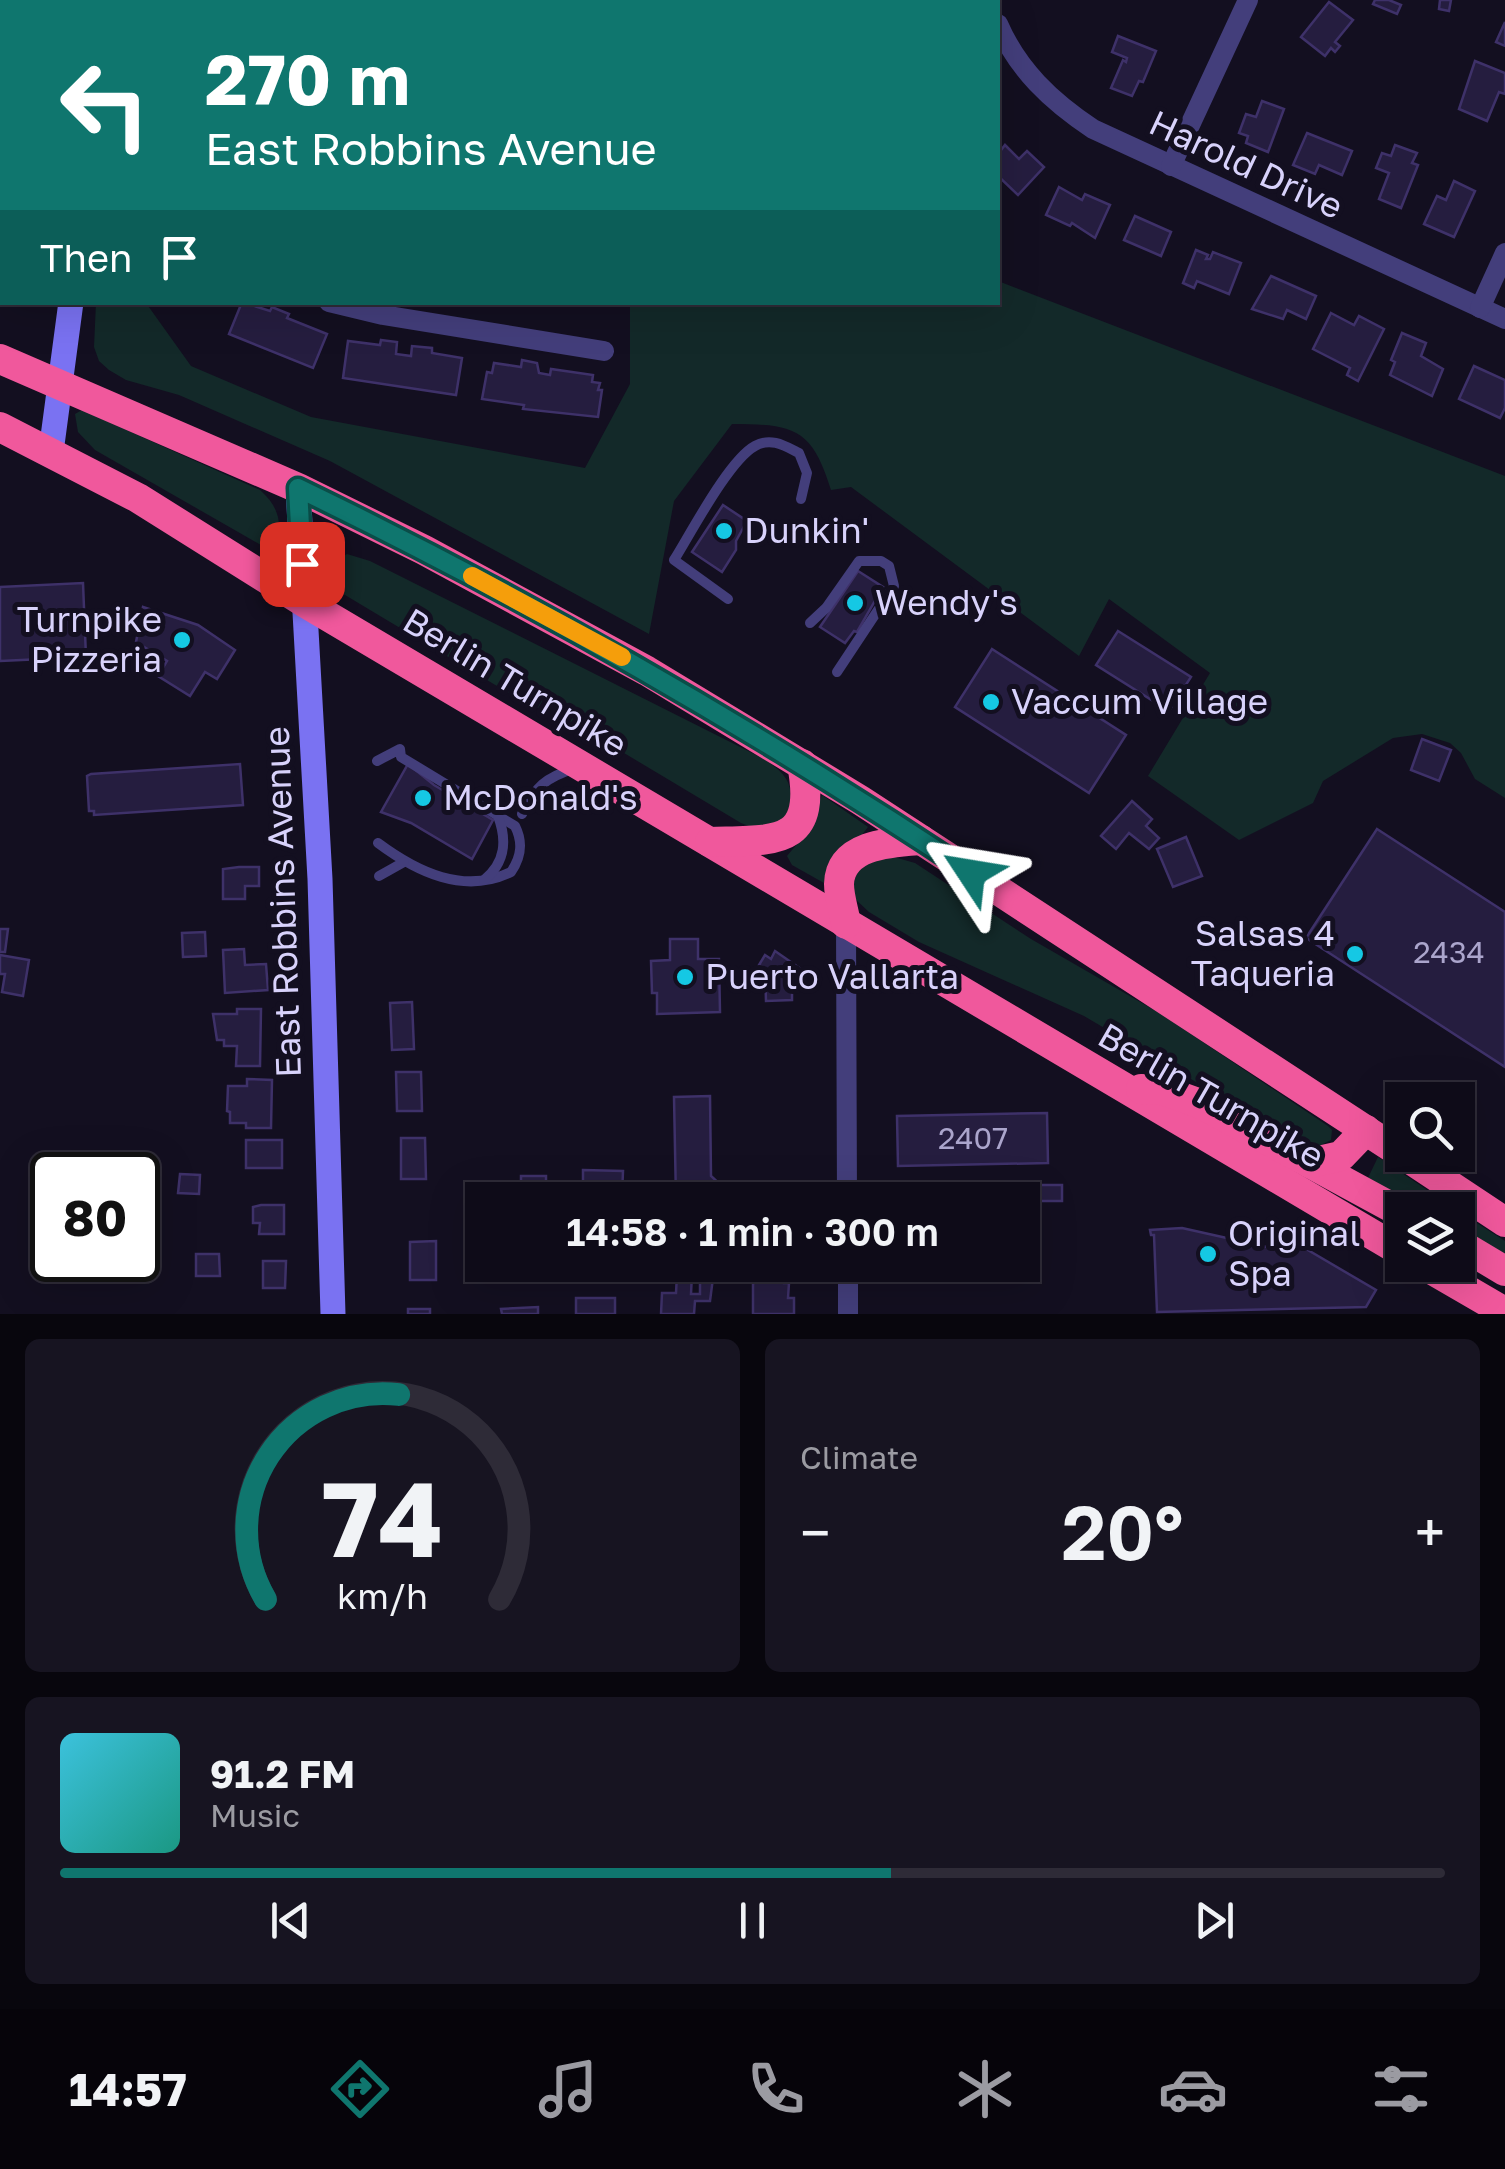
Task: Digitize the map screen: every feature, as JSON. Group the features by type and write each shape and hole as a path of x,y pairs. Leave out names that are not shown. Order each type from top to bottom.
{"highway":[{"name":"Berlin Turnpike","path":"0,359 298,488 590,639 802,764 1385,1143"},
{"name":"Berlin Turnpike","path":"0,427 138,498 304,602 1385,1242"},
{"path":"710,842 783,838 797,826 807,790 802,764"},
{"path":"846,924 839,883 844,867 854,855 885,843 921,840"},
{"path":"1123,1088 1162,1090 1201,1104 1385,1203"},
{"path":"1310,1163 1341,1156 1366,1130"},
{"name":"Berlin Turnpike","path":"1429,1172 1505,1222"},
{"path":"1475,1253 1505,1271"},
{"path":"1450,1282 1492,1309"}],"main road":[{"path":"51,452 71,305"},
{"name":"East Robbins Avenue","path":"298,488 320,872 332,1314"}],"street":[{"path":"1171,166 1248,0"},
{"name":"Harold Drive","path":"1000,27 1031,78 1058,104 1116,142 1505,319"},
{"path":"1480,308 1505,253"},
{"path":"357,306 604,351"},
{"path":"846,924 848,1182"},
{"path":"848,1282 848,1314"}],"lane":[{"path":"728,599 674,560 734,465 756,445 776,442 799,452 807,473 800,498"},
{"path":"810,623 826,608 859,561 882,560 889,566 894,586 837,672"},
{"path":"377,761 400,748 401,757 515,826 521,851 512,872 479,884 464,883 404,862 378,843"},
{"path":"522,814 549,776 580,766"},
{"path":"479,884 493,872 503,850 505,835 498,816"},
{"path":"379,876 404,862"}],"green space":[{"path":"1000,282 1505,476 1505,798 1475,779 1461,753 1450,743 1422,734 1393,738 1323,781 1313,803 1239,840 1148,776 1210,673 1109,599 1079,656 851,487 831,490 808,442 798,434 771,426 732,424 674,501 649,634 330,461 179,395 126,380 109,370 99,361 94,347 96,305 147,305 191,366 311,417 585,468 630,384 630,305 1000,305"},
{"path":"82,410 260,490 277,515 276,545 266,548 95,450 78,432 75,414"},
{"path":"347,554 370,561 766,760 787,781 792,810 774,827 741,823 614,747 507,692 335,589 329,581 331,563"},
{"path":"822,795 868,827 824,883 792,865 787,856 803,837"},
{"path":"887,855 915,863 1031,939 1161,1014 1328,1126 1332,1130 1331,1140 1317,1147 1293,1139 1084,1016 919,942 869,912 853,897 855,880 865,865"},
{"path":"1378,1157 1385,1162 1385,1172 1400,1172 1430,1192 1393,1192 1368,1178"},
{"path":"1475,1222 1505,1241 1505,1255 1475,1238"}],"building":[{"path":"1375,0 1401,5 1397,14 1373,4"},
{"path":"1440,0 1451,0 1449,11 1439,9"},
{"path":"1329,2 1353,20 1335,42 1340,46 1335,52 1331,48 1325,56 1301,37"},
{"path":"1505,22 1505,46 1496,42"},
{"path":"1118,36 1156,51 1143,82 1139,81 1132,96 1111,88 1127,58 1112,52"},
{"path":"1475,61 1505,73 1505,94 1499,92 1487,121 1459,109"},
{"path":"1262,101 1284,109 1268,152 1246,143 1248,136 1239,133 1246,114 1256,117"},
{"path":"1307,133 1352,151 1342,175 1319,165 1315,174 1293,165"},
{"path":"1005,145 1019,159 1027,151 1044,167 1018,195 1000,178 1000,151"},
{"path":"1395,145 1417,153 1412,163 1418,165 1401,208 1379,199 1389,173 1376,168 1382,153 1391,156"},
{"path":"1454,181 1475,191 1454,237 1424,224 1437,196 1446,200"},
{"path":"1059,187 1082,200 1085,194 1110,205 1095,238 1072,223 1070,226 1046,215"},
{"path":"1135,216 1171,232 1161,256 1124,240"},
{"path":"1196,250 1208,255 1206,259 1213,252 1241,263 1229,294 1197,281 1194,288 1183,283"},
{"path":"1271,276 1316,296 1306,319 1287,310 1283,319 1252,309"},
{"path":"241,305 251,305 270,311 272,307 289,314 287,318 327,334 313,368 229,334"},
{"path":"1331,313 1354,325 1359,316 1384,329 1358,381 1347,375 1350,368 1313,349"},
{"path":"1402,333 1426,343 1421,356 1443,369 1432,396 1390,375 1395,362 1391,360"},
{"path":"381,340 397,342 396,354 411,356 412,346 462,358 456,395 343,378 348,341 380,345"},
{"path":"522,360 537,363 539,373 550,375 551,369 593,375 592,382 600,383 598,390 602,390 598,417 523,409 524,405 482,399 487,372 492,373 494,363 521,367"},
{"path":"1474,366 1505,380 1505,408 1500,418 1459,399"},
{"name":"Dunkin'","path":"723,505 747,521 722,572 692,552"},
{"name":"Wendy's","path":"858,571 883,587 857,632 845,643 820,627"},
{"path":"83,583 86,657 0,661 0,587"},
{"path":"143,607 198,625 235,650 217,679 205,672 190,696 158,676 167,661 136,642"},
{"path":"1118,631 1191,677 1169,711 1096,665"},
{"path":"992,649 1126,735 1089,793 955,707"},
{"path":"1422,739 1451,750 1439,781 1411,770"},
{"path":"240,764 243,805 94,815 94,811 89,811 87,776 91,774"},
{"name":"McDonald's","path":"408,764 434,785 493,820 472,859 411,823 381,812"},
{"path":"1132,801 1152,819 1146,826 1159,838 1149,849 1129,833 1116,849 1101,836"},
{"path":"1377,829 1505,912 1505,1067 1306,938"},
{"path":"1186,837 1202,876 1173,887 1157,849"},
{"path":"259,867 259,886 245,886 245,899 223,899 223,869"},
{"path":"0,929 8,929 5,952 0,952"},
{"path":"205,932 206,956 183,957 182,933"},
{"name":"Puerto Vallarta","path":"670,939 698,939 698,959 719,959 720,1012 657,1014 651,961 670,960"},
{"path":"244,949 245,965 266,964 268,990 225,993 223,950"},
{"path":"775,951 801,969 792,984 792,1000 766,1001 765,968 759,965 765,955 771,959"},
{"path":"0,955 29,960 23,996 2,992 5,974 0,974"},
{"path":"412,1002 414,1049 392,1050 390,1003"},
{"path":"237,1009 261,1009 260,1066 236,1066 237,1046 224,1046 224,1040 217,1040 213,1014 237,1014"},
{"path":"396,1072 421,1072 422,1111 397,1111"},
{"path":"247,1079 272,1080 271,1128 246,1128 246,1123 230,1123 228,1086 247,1086"},
{"path":"710,1096 711,1176 717,1182 676,1182 674,1097"},
{"path":"1047,1113 1048,1163 898,1166 897,1116"},
{"path":"401,1138 425,1138 426,1179 401,1179"},
{"path":"246,1140 282,1140 282,1168 246,1168"},
{"path":"583,1170 623,1171 623,1182 583,1182"},
{"path":"180,1174 200,1175 199,1194 178,1193"},
{"path":"521,1176 546,1176 546,1182 521,1182"},
{"path":"1040,1185 1062,1185 1062,1201 1040,1201"},
{"path":"284,1205 284,1234 259,1234 260,1223 253,1223 253,1207"},
{"path":"1182,1228 1267,1247 1301,1246 1376,1290 1366,1307 1157,1312 1154,1235 1150,1230"},
{"path":"436,1241 436,1280 410,1280 410,1242"},
{"path":"196,1254 219,1254 220,1276 196,1276"},
{"path":"263,1261 286,1261 285,1288 263,1288"},
{"path":"677,1282 692,1282 691,1294 700,1294 700,1282 712,1282 710,1301 695,1301 694,1314 661,1314 662,1293 676,1293"},
{"path":"789,1283 788,1298 794,1298 794,1314 753,1314 753,1284"},
{"path":"576,1298 615,1298 615,1314 576,1314"},
{"path":"538,1307 538,1314 502,1314 501,1309"},
{"path":"408,1309 430,1309 430,1314 408,1314"}],"slow traffic":[{"path":"472,576 622,657"}],"place":[{"name":"Dunkin'","path":"724,531"},
{"name":"Wendy's","path":"855,603"},
{"name":"Turnpike Pizzeria","path":"182,640"},
{"name":"Vaccum Village","path":"991,702"},
{"name":"McDonald's","path":"423,798"},
{"name":"Salsas 4 Taqueria","path":"1355,954"},
{"name":"Puerto Vallarta","path":"685,977"},
{"name":"Original Spa","path":"1208,1254"}],"route":[{"path":"302,564 298,488 424,550 647,670 971,873"}]}
